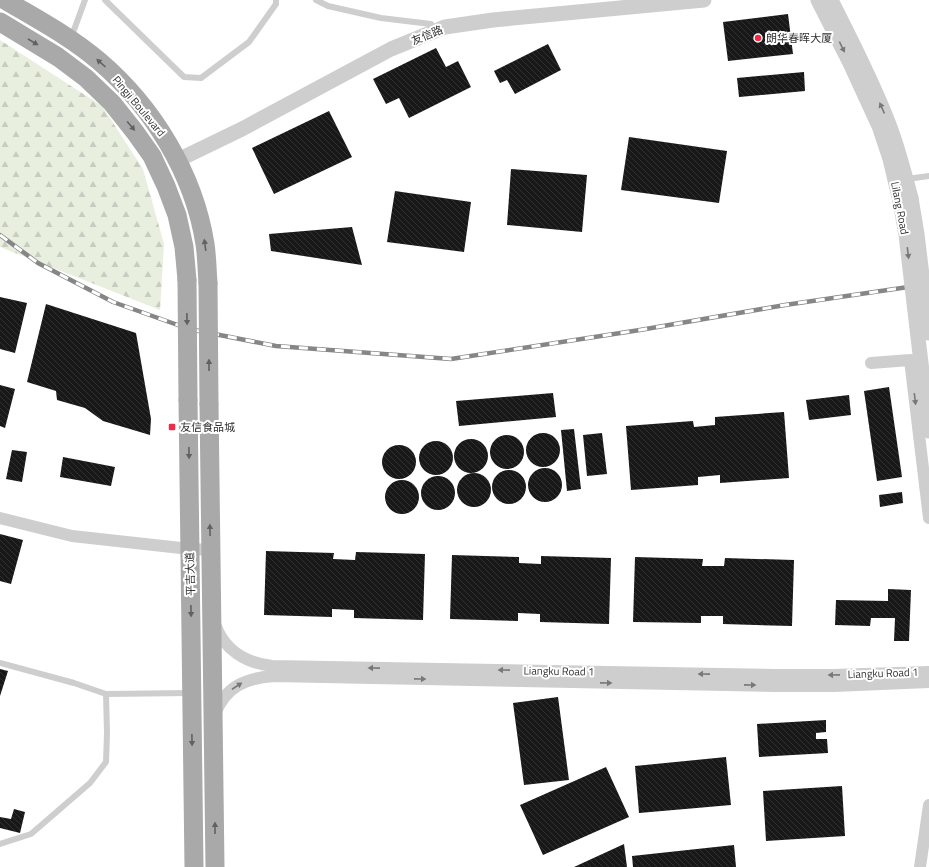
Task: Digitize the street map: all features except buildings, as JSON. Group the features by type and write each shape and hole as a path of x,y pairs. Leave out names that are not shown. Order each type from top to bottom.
{"main road":[{"name":"Pingji Boulevard","path":"5,0 70,39 100,62 128,89 152,119 171,146 197,209 205,244 208,283"},
{"name":"Pingji Boulevard","path":"0,22 58,57 86,78 112,104 135,132 152,156 177,215 184,247 187,280"},
{"name":"平吉大道","path":"187,280 194,867"},
{"name":"平吉大道","path":"208,283 215,867"}],"street":[{"name":"友信路","path":"176,156 388,42 442,19 490,12 624,0"},
{"name":"友信路","path":"176,156 242,129 391,50 445,27 493,20 704,0"},
{"name":"Lilang Road","path":"818,0 850,63 878,126 906,199 917,234 929,333"},
{"name":"Lilang Road","path":"831,0 860,58 888,121 906,179 906,235 929,431"},
{"path":"871,363 910,360"},
{"path":"910,360 929,380"},
{"path":"910,360 929,518"},
{"path":"0,518 72,536 211,550"},
{"name":"Liangku Road 1","path":"213,616 217,630 224,642 234,652 247,660 272,666 775,675 929,672"},
{"name":"Liangku Road 1","path":"214,717 218,706 233,688 258,677 274,676 775,686 834,686 929,682"},
{"path":"920,867 929,805"}],"lane":[{"path":"70,39 85,0"},
{"path":"105,0 184,77 200,78 249,42 276,4 276,0"},
{"path":"316,0 328,6 381,18 431,24"},
{"path":"906,179 929,176"},
{"path":"0,663 74,683 106,694 192,693"},
{"path":"0,844 31,834 90,783 106,762 106,694"}],"green space":[{"path":"0,40 102,106 143,169 164,244 160,310 0,247"}],"railway":[{"path":"0,235 38,263 113,302 189,329 276,346 451,359 640,330 785,305 929,284"}],"place":[{"name":"朗华春晖大厦","path":"758,38"},
{"name":"友信食品城","path":"172,427"}]}
